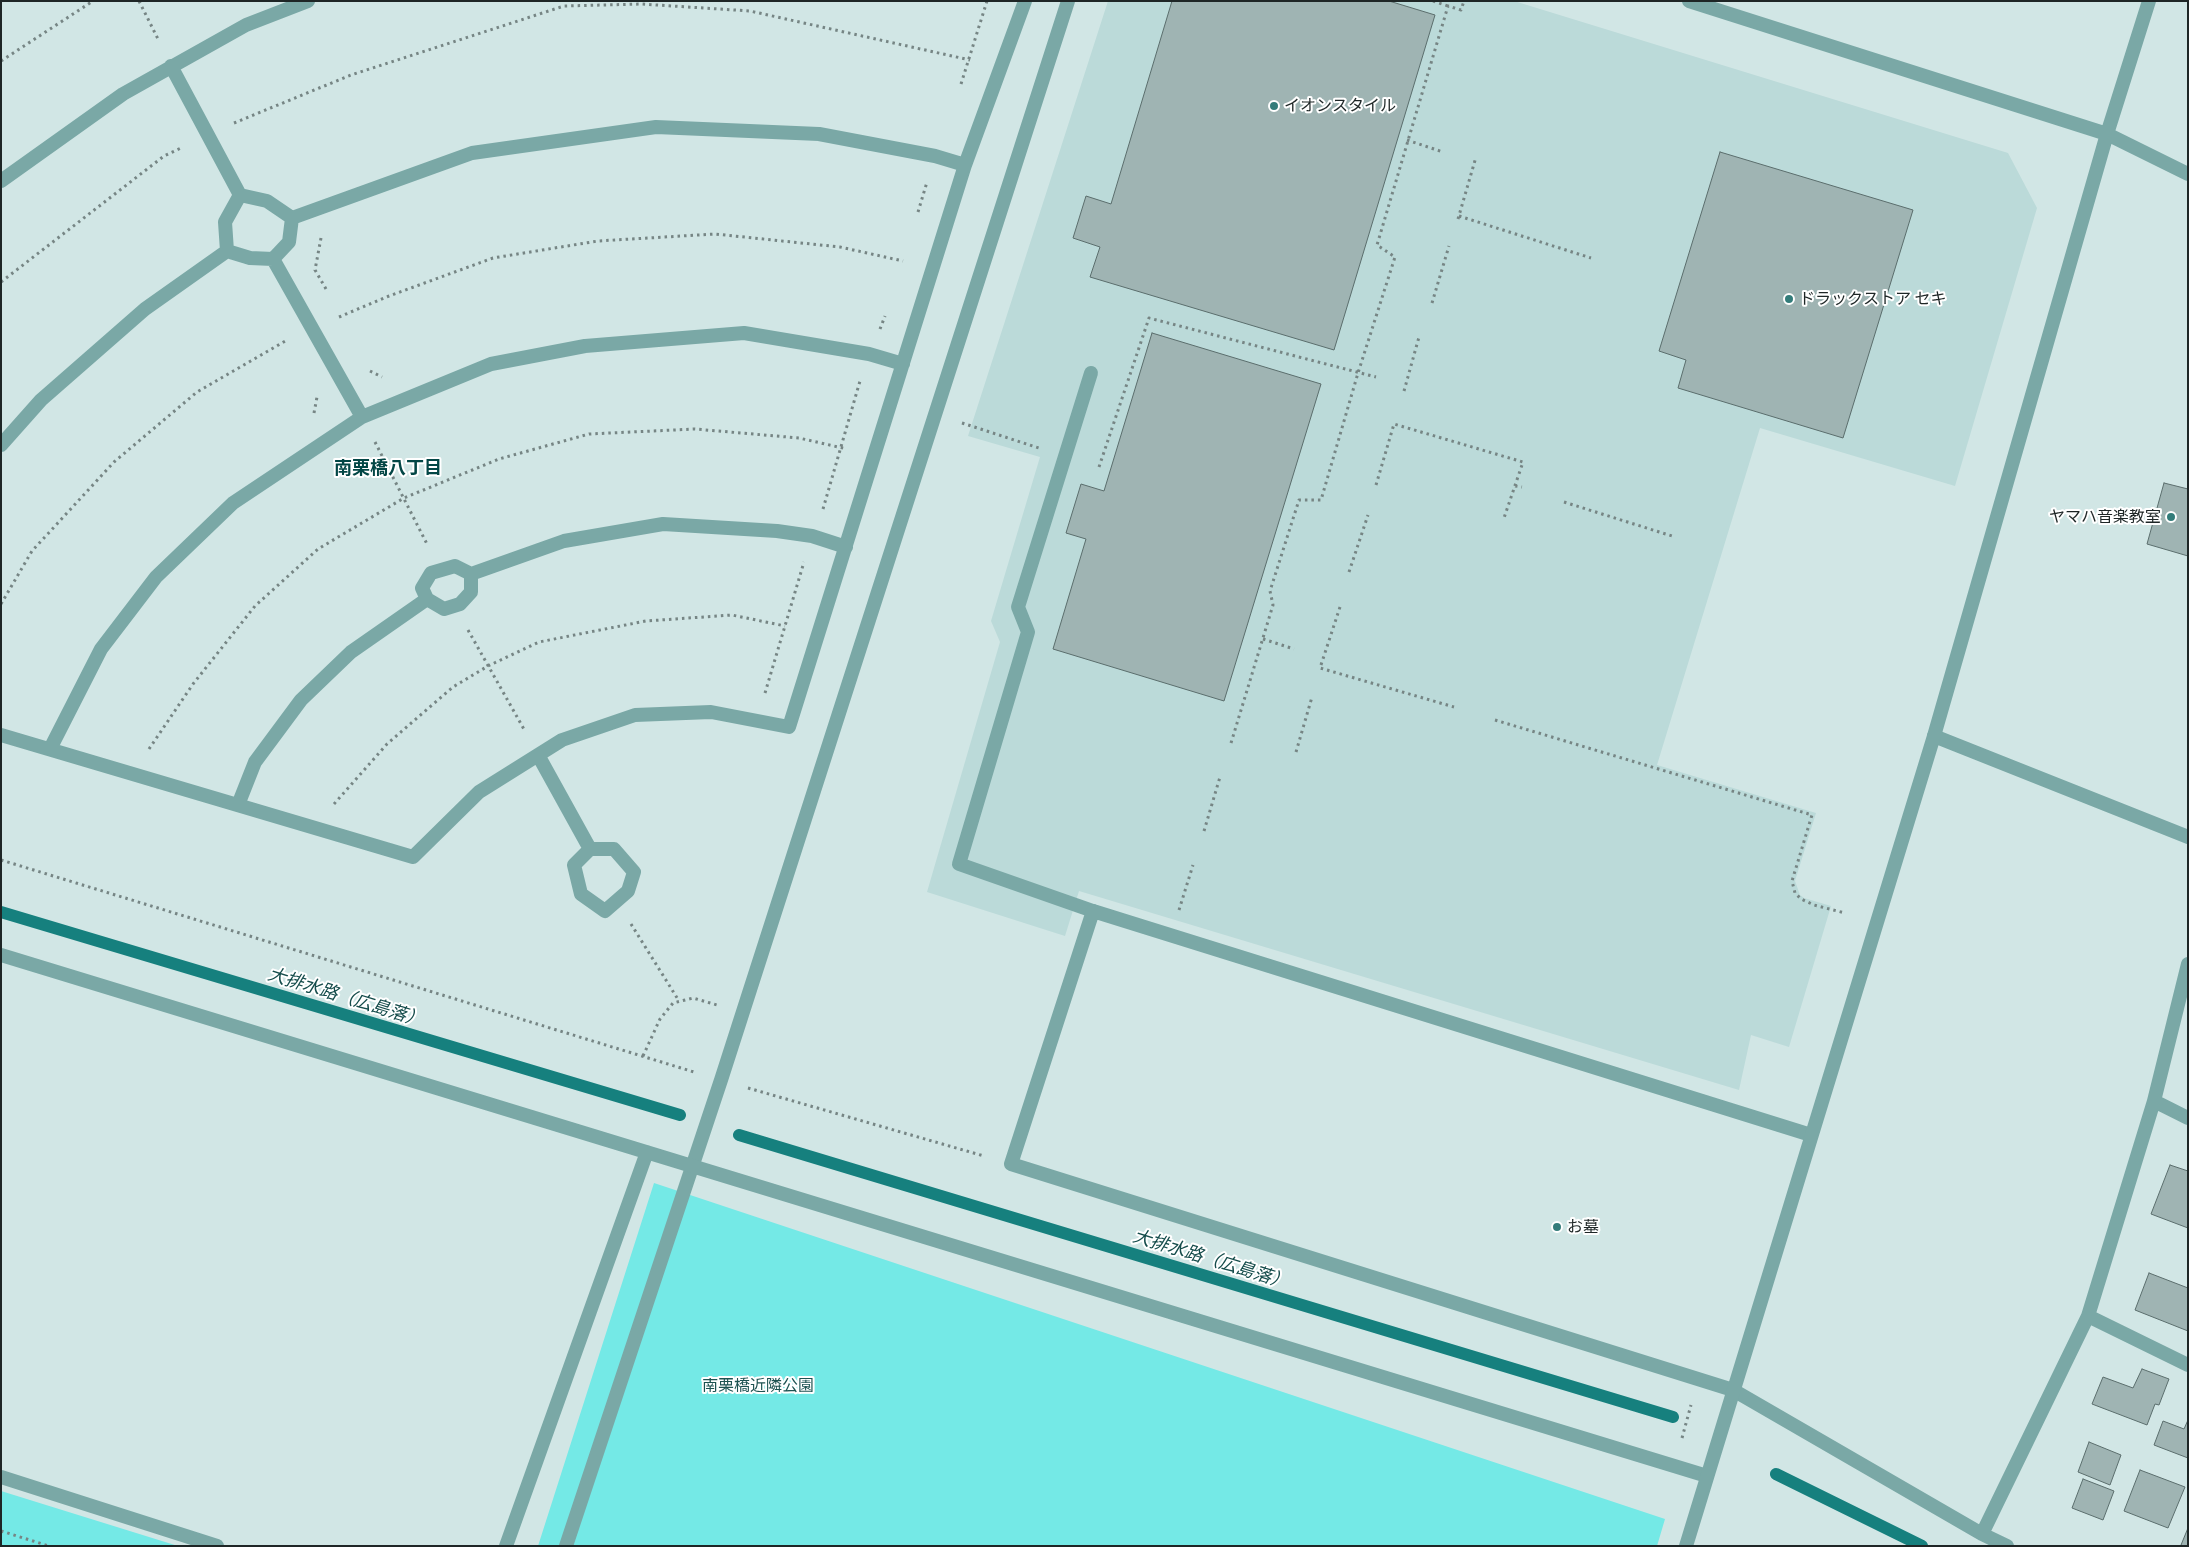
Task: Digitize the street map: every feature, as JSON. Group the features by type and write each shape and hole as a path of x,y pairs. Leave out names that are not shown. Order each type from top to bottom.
{"street":[{"path":"1,181 104,105 171,66 246,26 308,1"},
{"path":"1,734 413,857 479,792 562,740 635,715 711,712 789,727 966,165 1025,1"},
{"path":"566,1546 721,1080 1068,1"},
{"path":"1689,1 2108,134 2188,174"},
{"path":"1686,1546 1934,736 2108,134 2149,1"},
{"path":"171,66 240,195 268,201 292,218"},
{"path":"292,218 472,153 656,127 819,134 935,156 966,165"},
{"path":"227,251 225,222 240,195"},
{"path":"227,251 250,258 273,259 289,242 292,218"},
{"path":"1,445 41,400 145,309 227,251"},
{"path":"273,259 362,417"},
{"path":"50,749 101,649 156,577 233,503 362,417 491,364 585,346 744,333 869,354 903,364"},
{"path":"1091,373 1018,607 1028,632 959,864 1093,911 1811,1135"},
{"path":"471,574 471,592 460,604 444,609 427,599 422,588 431,573 455,566 471,574 564,542 663,524 812,536 846,547"},
{"path":"238,805 255,762 301,700 351,652 427,599"},
{"path":"1934,736 2188,837"},
{"path":"538,755 590,849"},
{"path":"614,848 634,872 628,891 605,911 581,894 574,865 590,849 614,848"},
{"path":"1093,911 1011,1164 1733,1390 1982,1534 2007,1546"},
{"path":"1,955 1707,1476"},
{"path":"1982,1534 2088,1316 2154,1101 2188,964"},
{"path":"2154,1101 2188,1118"},
{"path":"506,1546 648,1152"},
{"path":"2088,1316 2188,1365"},
{"path":"1,1477 217,1546"}],"path":[{"path":"1,61 93,1"},
{"path":"139,1 171,66"},
{"path":"564,6 565,1"},
{"path":"1433,1 1461,10 1464,1"},
{"path":"228,116 232,124 351,75 564,6 641,4 750,11 970,60"},
{"path":"1231,743 1273,605 1270,591 1299,500 1321,500 1358,373 1395,257 1377,245 1448,6"},
{"path":"1,282 164,156 185,146 181,138"},
{"path":"1407,140 1443,152"},
{"path":"1476,157 1459,217 1591,258"},
{"path":"328,204 315,270 328,293"},
{"path":"312,328 389,296 493,258 598,241 715,234 840,247 903,261"},
{"path":"1432,303 1449,246"},
{"path":"336,309 344,325"},
{"path":"1099,466 1149,318 1376,377"},
{"path":"283,331 294,348"},
{"path":"1404,391 1419,337"},
{"path":"1,604 32,551 114,462 198,392 288,340"},
{"path":"366,368 416,395"},
{"path":"307,454 319,388"},
{"path":"935,414 1040,448"},
{"path":"362,417 441,571"},
{"path":"1376,485 1394,424 1523,462 1504,518"},
{"path":"140,776 148,751 193,684 255,606 318,549 404,498 499,459 589,434 695,429 799,438 874,455"},
{"path":"1515,486 1522,487"},
{"path":"1564,502 1672,536"},
{"path":"1349,572 1368,516"},
{"path":"455,605 538,755"},
{"path":"1340,607 1320,668 1454,707"},
{"path":"314,827 388,744 454,687 488,666 539,642 646,622 732,616 785,626"},
{"path":"1263,639 1294,649"},
{"path":"1296,752 1312,697"},
{"path":"1495,720 1812,815 1792,881 1795,893 1801,900 1845,913"},
{"path":"1204,831 1220,777"},
{"path":"1,860 721,1080 1011,1164"},
{"path":"1172,935 1193,865"},
{"path":"616,901 679,1001"},
{"path":"643,1056 660,1019 673,1003 693,998 742,1012"},
{"path":"1681,1442 1693,1397"},
{"path":"1,1531 49,1546"}],"shaded area":[{"path":"1108,1 1514,1 2008,153 2037,208 1955,486 1760,428 1657,765 1816,813 1795,881 1800,895 1804,898 1831,906 1789,1047 1751,1035 1739,1090 1079,891 1065,936 927,892 1000,642 991,621 1040,457 968,436"}],"green space":[{"name":"南栗橋近隣公園","path":"654,1183 1665,1519 1657,1546 538,1546"},
{"path":"1,1491 178,1546 1,1546"}],"building":[{"name":"イオンスタイル","path":"1172,1 1389,1 1435,15 1334,350 1090,277 1100,247 1073,238 1086,196 1111,204"},
{"path":"1720,152 1913,210 1843,438 1678,388 1686,360 1659,351"},
{"path":"1152,333 1321,384 1224,701 1053,649 1086,539 1066,533 1081,484 1104,491"},
{"name":"ヤマハ音楽教室","path":"2164,483 2188,489 2188,556 2147,544"},
{"path":"2170,1165 2188,1171 2188,1228 2151,1214"},
{"path":"2149,1273 2188,1288 2188,1331 2135,1310"},
{"path":"2142,1369 2169,1379 2159,1405 2155,1404 2147,1425 2092,1404 2103,1377 2133,1388"},
{"path":"2188,1420 2188,1458 2154,1445 2163,1421 2184,1429"},
{"path":"2089,1442 2121,1455 2110,1485 2078,1472"},
{"path":"2140,1470 2185,1487 2168,1528 2124,1511"},
{"path":"2083,1479 2114,1491 2103,1520 2072,1508"},
{"path":"2188,1528 2188,1546 2183,1546 2181,1545"}],"waterway":[{"name":"大排水路（広島落）","path":"1,912 680,1115"},
{"name":"大排水路（広島落）","path":"739,1135 1673,1417"},
{"name":"大排水路（広島落）","path":"1776,1474 1922,1546"}],"place":[{"name":"イオンスタイル","path":"1274,106"},
{"name":"ドラックストア セキ","path":"1789,299"},
{"name":"ヤマハ音楽教室","path":"2171,517"},
{"name":"お墓","path":"1557,1227"}],"district":[{"name":"南栗橋八丁目","path":"388,468"}]}
